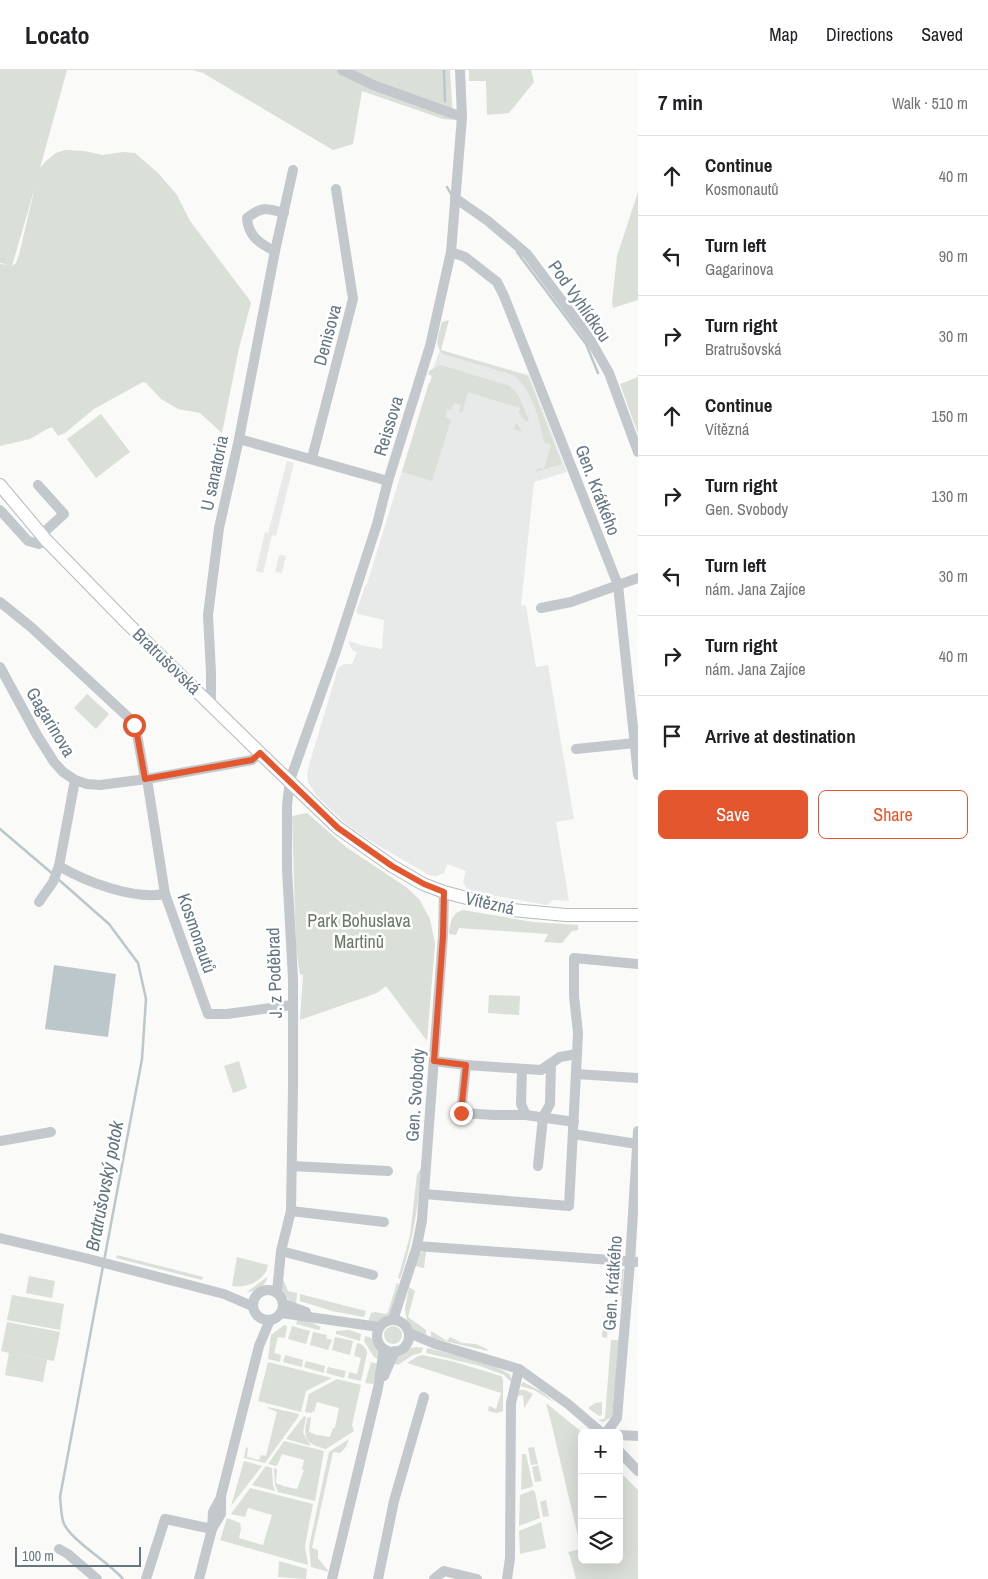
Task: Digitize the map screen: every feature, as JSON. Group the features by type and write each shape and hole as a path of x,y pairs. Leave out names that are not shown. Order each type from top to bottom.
{"main road":[{"name":"Bratrušovská","path":"0,485 44,537 260,753 290,780"},
{"name":"Vítězná","path":"290,780 338,828 392,866 424,884 444,892 512,910 566,915 638,915"}],"street":[{"path":"342,70 373,85 462,117"},
{"name":"Reissova","path":"290,780 335,654 377,524 388,481 430,346 451,252 462,117 460,70"},
{"name":"U sanatoria","path":"211,704 208,615 219,528 275,251 294,170"},
{"name":"Denisova","path":"312,458 354,299 336,189"},
{"name":"Pod Vyhlídkou","path":"455,198 488,220 527,254 588,336 608,373 638,452"},
{"path":"275,251 263,246 252,235 248,229 247,218 257,210 269,209 284,213"},
{"name":"Gen. Krátkého","path":"451,252 465,258 497,282 618,586 638,775"},
{"path":"238,439 312,458 388,481"},
{"path":"0,510 28,541 39,544 64,514 38,485"},
{"path":"540,608 572,602 638,578"},
{"name":"Kosmonautů","path":"0,602 31,627 129,718 137,734 165,894 208,1014 227,1014 292,1005"},
{"name":"Gagarinova","path":"0,667 54,762 63,772 75,780 87,784 100,785 146,779 252,760 260,753"},
{"path":"576,749 634,743"},
{"path":"39,902 56,873 75,780"},
{"name":"J. z Poděbrad","path":"272,1291 291,1211 293,979 287,870 287,805 290,780"},
{"path":"56,873 127,892 156,896 165,894"},
{"name":"Gen. Svobody","path":"408,1338 397,1321 400,1298 417,1246 422,1220 443,936 444,892"},
{"path":"424,1194 569,1206 578,1034 574,996 574,958 638,964"},
{"path":"434,1061 541,1070 560,1057 577,1054"},
{"path":"538,1166 543,1117 550,1104 550,1064"},
{"path":"466,1065 461,1113 526,1115 574,1122"},
{"path":"522,1069 521,1104 526,1115"},
{"path":"576,1074 638,1078"},
{"name":"Gen. Krátkého","path":"609,1429 617,1418 634,1262 638,1131"},
{"path":"0,1141 51,1132"},
{"path":"573,1134 637,1144"},
{"path":"292,1166 388,1171"},
{"path":"291,1211 384,1222"},
{"path":"0,1238 254,1301"},
{"path":"417,1246 634,1262"},
{"path":"282,1251 373,1275"},
{"path":"259,1346 258,1316 254,1301 259,1292 272,1291 280,1295 282,1309"},
{"path":"199,1579 212,1529 213,1512 222,1496 259,1346 270,1320 282,1309"},
{"path":"282,1309 378,1332"},
{"path":"258,1316 265,1320 270,1320"},
{"path":"397,1321 383,1323 378,1332 378,1342 384,1349 395,1351 404,1347 408,1338 435,1344 518,1369 568,1404 597,1429"},
{"path":"332,1579 378,1388 384,1349"},
{"path":"378,1388 395,1351"},
{"path":"507,1579 510,1558 511,1403 518,1369"},
{"path":"378,1579 394,1501 424,1397"},
{"path":"623,1436 638,1436"},
{"path":"623,1455 638,1471"},
{"path":"146,1579 165,1519 212,1529"},
{"path":"59,1549 68,1554 97,1579"},
{"path":"434,1579 444,1571 478,1579"}],"shaded area":[{"path":"440,350 529,375 567,472 534,482 521,605 526,606 536,667 548,665 574,819 556,822 569,901 553,900 547,905 489,895 467,889 463,882 466,871 447,864 444,873 436,876 429,875 347,825 316,795 308,782 307,774 310,762 338,668 344,664 352,664 357,652 353,651 348,641 382,649 384,620 356,612 367,584"},
{"path":"287,461 294,463 276,536 272,535 263,573 256,571 265,532 268,533"},
{"path":"279,555 286,556 282,573 275,572"},
{"path":"54,965 116,974 108,1037 45,1029"}],"green space":[{"path":"0,70 67,70 40,168 56,153 65,150 103,155 123,152 135,153 159,174 177,195 190,221 251,303 239,348 222,433 200,413 178,409 161,399 143,382 94,409 65,433 58,436 52,427 30,439 0,446 0,264 10,265 0,263","holes":["35,187 16,263 12,266"]},
{"path":"193,70 450,70 453,120 443,119 362,91 353,144 333,150 203,73"},
{"path":"469,70 531,70 534,82 509,113 487,115 486,81 469,81"},
{"path":"638,192 638,300 613,308 617,256"},
{"path":"449,320 441,350 528,376 562,464 535,472 538,468 544,469 551,445 544,442 530,396 520,381 513,375 443,354 437,343 442,322"},
{"path":"440,365 510,386 518,395 529,420 526,422 519,413 520,408 468,392 462,413 459,412 461,405 454,403 451,410 447,409 445,417 451,420 432,481 402,472 432,376 428,374 429,371"},
{"path":"638,377 638,434 620,384"},
{"path":"101,414 130,452 96,478 67,439"},
{"path":"475,417 514,429 516,423 523,432"},
{"path":"87,694 109,714 96,729 74,708"},
{"name":"Park Bohuslava Martinů","path":"307,813 346,847 406,887 419,899 430,919 435,944 427,1041 386,986 377,993 300,1020 303,975 300,974 296,948 292,816"},
{"path":"463,910 533,922 578,925 578,930 572,931 562,943 544,942 548,934 459,928 456,935 449,934 454,916"},
{"path":"489,995 520,996 519,1015 488,1013"},
{"path":"239,1061 247,1088 233,1093 224,1066"},
{"path":"422,1167 414,1224 400,1279 398,1278 410,1236 417,1174"},
{"path":"426,1251 424,1268 415,1266 419,1253"},
{"path":"117,1255 203,1277 202,1280 116,1258"},
{"path":"237,1257 268,1265 266,1271 259,1280 250,1284 232,1286"},
{"path":"616,1269 624,1269 622,1296 614,1296"},
{"path":"29,1276 55,1281 52,1298 26,1293"},
{"path":"267,1277 265,1283 260,1288 247,1292"},
{"path":"281,1280 284,1281 288,1291 297,1293 296,1304 284,1295"},
{"path":"397,1283 399,1284 390,1316 377,1323 368,1322 371,1313 386,1314 388,1312"},
{"path":"409,1287 415,1291 408,1317 426,1330 426,1335 414,1332 407,1321 405,1309"},
{"path":"300,1294 366,1311 364,1317 332,1311 300,1301"},
{"path":"12,1295 64,1304 60,1330 7,1320"},
{"path":"604,1315 609,1315 607,1338 602,1337"},
{"path":"298,1319 306,1320 321,1327 319,1330 296,1324"},
{"path":"7,1322 60,1332 54,1361 17,1354 47,1360 43,1382 5,1375 9,1353 1,1351"},
{"path":"284,1325 287,1326 285,1338 278,1337 274,1353 281,1355 280,1362 268,1359 271,1335"},
{"path":"292,1326 310,1331 306,1344 288,1339"},
{"path":"393,1326 399,1329 402,1335 399,1341 393,1344 387,1341 384,1335 387,1329"},
{"path":"349,1330 361,1334 360,1341 336,1334 336,1331"},
{"path":"431,1331 447,1341 450,1337 462,1343 476,1344 488,1351 431,1338"},
{"path":"313,1332 327,1335 326,1338 332,1340 328,1350 310,1345"},
{"path":"365,1336 373,1339 377,1345 380,1352 380,1360 374,1357 364,1341"},
{"path":"335,1337 353,1341 350,1355 332,1350"},
{"path":"611,1340 619,1340 612,1417 603,1422 598,1420 605,1417"},
{"path":"357,1343 364,1346 367,1353 361,1381 348,1378 349,1372 357,1374 361,1358 354,1356"},
{"path":"416,1347 423,1348 421,1353 413,1355 398,1365 393,1363 402,1352"},
{"path":"427,1348 471,1359 505,1371 510,1375 512,1383 504,1375 480,1366 426,1353"},
{"path":"285,1355 303,1360 302,1367 283,1362"},
{"path":"423,1355 455,1362 501,1376 503,1379 503,1411 497,1413 488,1411 489,1406 496,1409 501,1393 407,1363"},
{"path":"306,1361 325,1366 324,1373 304,1367"},
{"path":"268,1362 332,1378 306,1391 301,1412 258,1401"},
{"path":"371,1362 379,1364 373,1384 365,1383"},
{"path":"328,1367 346,1371 344,1378 326,1373"},
{"path":"337,1379 361,1385 352,1425 354,1431 326,1449 313,1445 307,1439 305,1430 308,1417 311,1418 309,1432 330,1437 333,1428 335,1428 339,1408 317,1402 314,1412 305,1412 309,1394"},
{"path":"523,1382 541,1391 555,1403 534,1390 520,1386"},
{"path":"518,1390 525,1390 533,1394 524,1408 523,1395 517,1396"},
{"path":"602,1402 602,1415 599,1416 588,1408 595,1403"},
{"path":"546,1403 578,1429 578,1536"},
{"path":"268,1407 299,1414 265,1463 244,1458 246,1447 248,1448 247,1457 259,1460 261,1455 266,1456 277,1412"},
{"path":"304,1416 306,1417 303,1433 311,1446 286,1439"},
{"path":"349,1439 346,1447 340,1453 333,1452 312,1548 318,1550 318,1558 329,1572 311,1567 309,1547 329,1452"},
{"path":"284,1441 324,1451 315,1501 278,1492 275,1485 274,1468 277,1469 276,1483 297,1489 304,1470 302,1469 304,1460 282,1454 277,1466 268,1464"},
{"path":"534,1447 538,1464 531,1465 528,1448"},
{"path":"522,1454 526,1454 533,1485 521,1490"},
{"path":"244,1461 262,1466 231,1506"},
{"path":"538,1465 542,1481 535,1482 532,1467"},
{"path":"266,1466 272,1468 275,1491 252,1485"},
{"path":"623,1475 638,1490 638,1579 576,1579 568,1552 578,1550 578,1564 623,1564"},
{"path":"250,1488 313,1504 305,1546 308,1565 220,1540 227,1518 240,1523 239,1538 263,1545 272,1515 248,1508 245,1517 231,1514"},
{"path":"533,1490 540,1518 519,1526 520,1495"},
{"path":"546,1500 549,1516 543,1517 540,1502"},
{"path":"541,1522 546,1548 520,1554 519,1531"},
{"path":"279,1561 307,1569 306,1579 278,1577"}],"waterway":[{"path":"444,70 445,101"},
{"path":"447,187 451,194"},
{"path":"517,252 586,344 598,373"},
{"name":"Bratrušovský potok","path":"0,829 54,875"},
{"name":"Bratrušovský potok","path":"58,879 109,924 138,963 146,999 142,1059 104,1261"},
{"name":"Bratrušovský potok","path":"103,1266 60,1497 62,1518 66,1528 80,1543 123,1579"}],"route":[{"path":"134,725 145,779 252,760 260,753 338,828 392,866 424,884 444,892 443,936 434,1061 466,1065 461,1113"}]}
